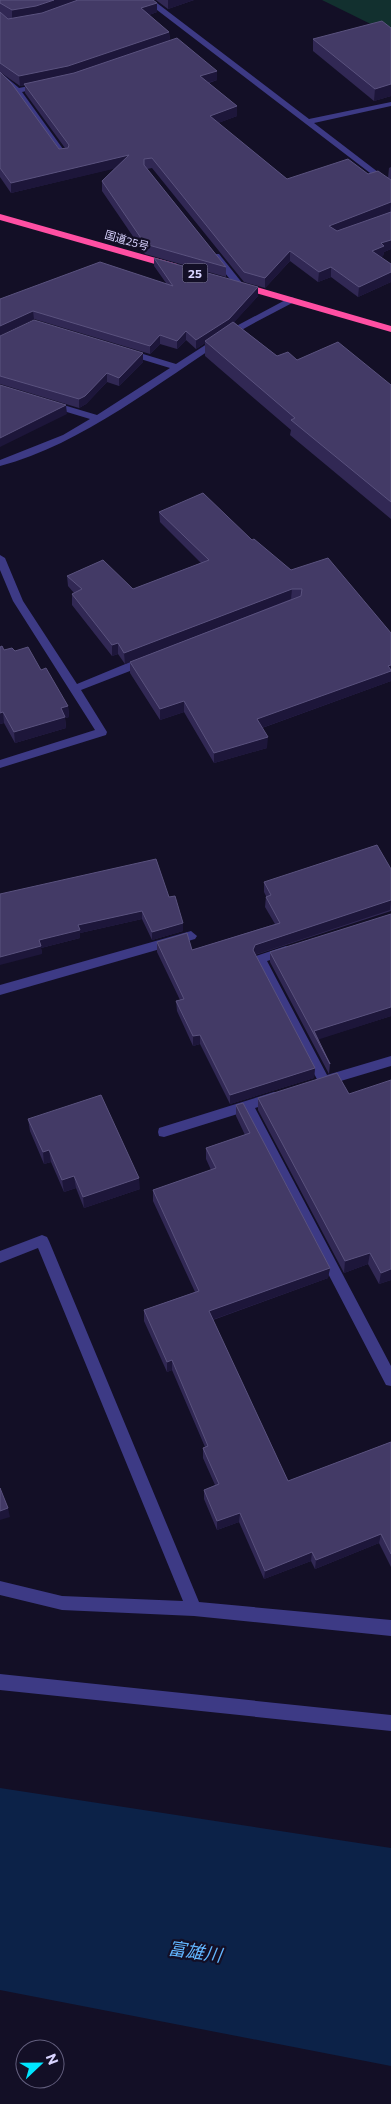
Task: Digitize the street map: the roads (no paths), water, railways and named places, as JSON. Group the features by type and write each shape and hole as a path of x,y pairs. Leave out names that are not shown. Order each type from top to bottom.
{"highway":[{"name":"国道25号","path":"0,217 182,269"},
{"name":"25","path":"220,280 391,329"}],"street":[{"path":"148,0 391,186"},
{"path":"187,40 196,36"},
{"path":"0,74 16,91 64,156"},
{"path":"16,91 53,83"},
{"path":"308,122 391,104"},
{"path":"209,248 240,286"},
{"path":"0,464 66,437 230,333 290,300"},
{"path":"119,350 176,368"},
{"path":"44,402 98,418"},
{"path":"0,558 18,601 102,732 0,764"},
{"path":"74,689 157,656"},
{"path":"0,990 191,936"},
{"path":"297,947 260,959 320,1082 391,1061"},
{"path":"164,1132 290,1092"},
{"path":"247,1106 391,1380"},
{"path":"0,1257 42,1241 194,1609"},
{"path":"0,1588 62,1604 194,1609 391,1628"},
{"path":"0,1682 391,1723"}],"water":[{"name":"富雄川","path":"0,1788 391,1848 391,2066 0,1990"}]}
